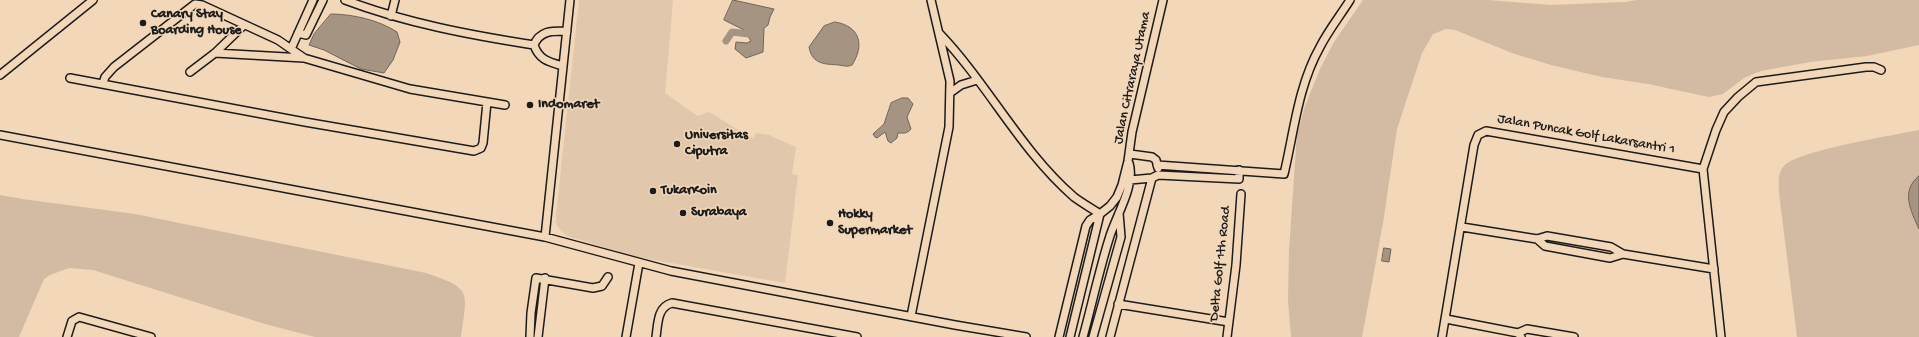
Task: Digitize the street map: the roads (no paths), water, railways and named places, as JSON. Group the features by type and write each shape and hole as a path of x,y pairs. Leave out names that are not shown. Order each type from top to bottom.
{"street":[{"path":"0,75 93,0"},
{"path":"291,49 314,0"},
{"path":"298,33 306,35 323,0"},
{"path":"345,0 391,16 484,37 534,45"},
{"path":"391,16 395,0"},
{"path":"545,237 570,0"},
{"path":"911,316 949,127 950,81 931,0"},
{"name":"Jalan Citraraya Utama","path":"1058,337 1086,226 1090,220 1110,206 1118,197 1129,157 1132,132 1163,0"},
{"path":"1157,165 1284,174 1292,129 1308,72 1320,47 1350,0"},
{"path":"103,84 105,77 114,67 195,4 202,4 278,40 304,58"},
{"path":"190,72 215,53 244,25"},
{"path":"534,45 539,37 544,33 567,31"},
{"path":"939,33 955,50 1002,114 1046,168 1075,197 1100,214 1070,336"},
{"path":"534,45 538,54 543,60 563,66"},
{"path":"215,53 304,58 410,89 505,105"},
{"path":"1722,337 1703,169 1716,130 1724,112 1738,97 1756,82 1866,67 1874,67 1882,70"},
{"path":"70,78 305,122 474,151 481,148 483,142 487,102"},
{"path":"950,93 961,85 977,80"},
{"name":"Jalan Puncak Golf Lakarsantri 1","path":"1442,337 1462,227 1474,145 1478,135 1486,131 1703,169"},
{"path":"0,135 545,237 639,264 1026,337"},
{"path":"1110,337 1118,304 1155,177 1157,165 1156,160 1152,157 1129,157"},
{"name":"Jalan Citraraya Utama","path":"1083,337 1108,239 1119,213 1130,180 1129,157"},
{"path":"1130,180 1155,177 1239,179 1239,170"},
{"name":"Delta Golf 1th Road","path":"1227,337 1236,266 1241,194"},
{"name":"Jalan Citraraya Utama","path":"1093,337 1121,237 1119,213"},
{"path":"1462,227 1537,239 1547,236 1611,246 1623,254 1714,269"},
{"path":"1537,239 1545,246 1610,258 1623,254"},
{"path":"626,337 639,264"},
{"path":"530,337 535,280 538,277 593,288 602,286 608,277"},
{"path":"538,337 545,278"},
{"path":"656,337 662,308 665,305 672,303 857,337"},
{"path":"1118,304 1229,322"},
{"path":"67,337 72,321 79,317 151,337"},
{"path":"1446,319 1520,335 1527,329 1574,337"},
{"path":"1058,337 1083,337"}],"waterway":[{"path":"726,41 732,32 749,34"}],"place":[{"name":"Canary Stay Boarding House","path":"143,23"},
{"name":"Indomaret","path":"530,105"},
{"name":"Universitas Ciputra","path":"677,144"},
{"name":"TukarKoin","path":"653,191"},
{"name":"Surabaya","path":"683,213"},
{"name":"Hokky Supermarket","path":"830,223"}]}
